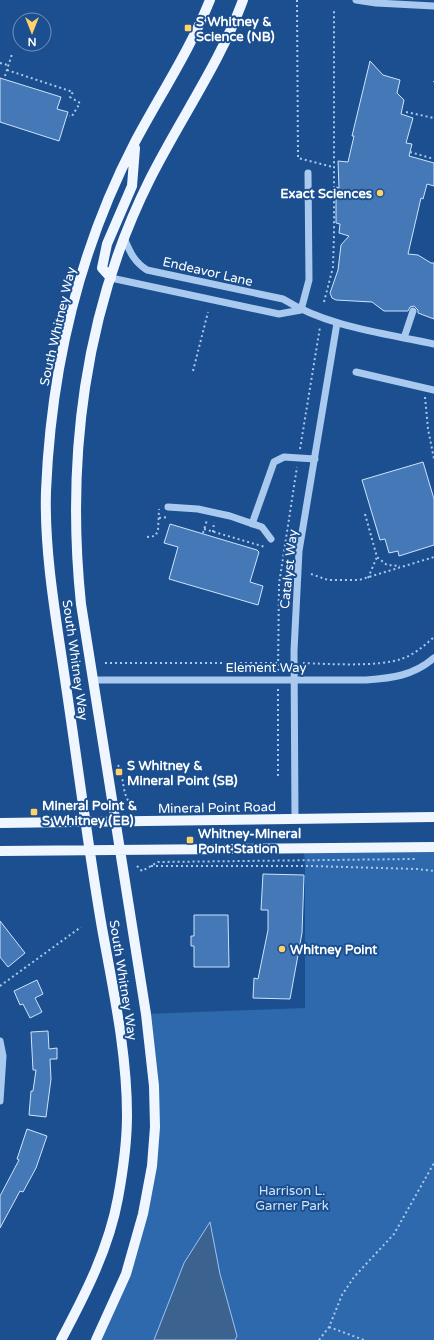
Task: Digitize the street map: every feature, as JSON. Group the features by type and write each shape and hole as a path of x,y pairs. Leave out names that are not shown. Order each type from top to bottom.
{"main road":[{"name":"South Whitney Way","path":"61,1340 80,1304 103,1252 117,1202 123,1164 127,1116 125,1076 118,1016 90,850 59,637 47,537 46,496 49,443 59,361 74,299 103,210 135,142 174,73 210,0"},
{"name":"South Whitney Way","path":"96,1340 126,1274 144,1214 152,1166 155,1127 154,1086 146,1014 93,680 77,561 75,511 79,423 88,368 100,312 124,238 150,179 227,37 244,0"},
{"path":"110,278 102,268 108,244 132,186 135,142"},
{"name":"Mineral Point Road","path":"0,823 434,817"},
{"path":"0,851 434,848"}],"street":[{"path":"356,0 376,3 434,6"},
{"path":"301,310 309,280 308,173"},
{"name":"Endeavor Lane","path":"124,238 137,264 147,270 283,299 301,310 336,323 434,344"},
{"name":"Endeavor Lane","path":"110,278 279,314 301,310"},
{"path":"404,338 413,311"},
{"name":"Catalyst Way","path":"295,819 295,602 299,551 336,323"},
{"path":"356,372 434,390"},
{"path":"252,524 274,462 284,457 315,459"},
{"path":"168,507 198,509 230,516 262,527 270,539"},
{"name":"Element Way","path":"93,680 396,678 425,665 434,658"},
{"path":"0,1041 3,1056 0,1101"}],"path":[{"path":"297,0 298,158 333,167"},
{"path":"324,302 333,268 334,10"},
{"path":"5,76 12,54"},
{"path":"0,63 8,65"},
{"path":"7,70 73,92 70,97 80,102 72,116 69,116"},
{"path":"406,112 434,118"},
{"path":"410,152 434,159"},
{"path":"193,370 208,312"},
{"path":"278,670 279,584 322,318"},
{"path":"424,387 428,429 434,459"},
{"path":"147,537 155,536 158,531 159,508"},
{"path":"365,514 377,557 387,565 401,566"},
{"path":"159,518 172,517"},
{"path":"203,519 215,522 212,532"},
{"path":"203,533 207,520"},
{"path":"204,529 270,548"},
{"path":"368,578 377,557"},
{"path":"311,574 328,580 359,580 434,557"},
{"path":"304,664 372,663 401,660 416,652 434,637"},
{"path":"105,664 286,663"},
{"path":"278,689 278,779"},
{"path":"122,772 127,799 133,806 129,810"},
{"path":"137,866 142,871 158,862 417,859"},
{"path":"150,866 310,866 416,869 434,871"},
{"path":"0,986 81,927"},
{"path":"319,1340 329,1327 342,1295 354,1277 394,1234 434,1163"},
{"path":"329,1327 364,1340"}],"green space":[{"name":"Harrison L. Garner Park","path":"434,847 434,1340 96,1340 133,1253 155,1127 146,1014 305,1008 305,860 303,848"}],"shaded area":[{"path":"210,1222 220,1274 237,1336 235,1340 154,1340 184,1263"}],"building":[{"name":"Exact Sciences","path":"370,61 383,75 400,80 397,93 404,100 401,114 413,118 406,143 412,144 409,156 434,163 434,186 427,184 423,199 421,198 408,254 418,255 431,263 434,263 434,319 418,313 418,310 414,306 410,307 408,311 384,311 372,302 336,300 332,298 330,293 338,270 341,245 349,236 339,233 340,224 336,223 336,187 339,188 338,161 348,162 354,136 352,136"},
{"path":"0,78 61,97 57,109 68,112 59,141 0,122"},
{"path":"423,462 434,499 434,545 399,556 398,551 389,553 385,539 380,540 362,480"},
{"path":"170,524 257,550 259,552 250,582 263,586 258,605 169,579 178,547 164,543"},
{"name":"Whitney Point","path":"263,874 304,875 302,933 290,999 253,998 254,978 258,979 268,930 268,910 261,910"},
{"path":"194,915 228,915 229,967 194,967 194,946 191,946 191,936 194,936"},
{"path":"0,921 25,953 8,967 0,957"},
{"path":"37,980 43,994 35,998 42,1012 30,1018 23,1004 20,1005 14,991"},
{"path":"48,1031 49,1049 57,1048 57,1059 50,1059 51,1079 46,1117 29,1115 31,1091 33,1091 36,1070 33,1070 31,1032"},
{"path":"27,1129 47,1136 36,1168 23,1192 20,1191 0,1228 0,1196 19,1160 17,1159"}],"place":[{"name":"S Whitney & Science (NB)","path":"188,28"},
{"name":"Exact Sciences","path":"380,193"},
{"name":"S Whitney & Mineral Point (SB)","path":"119,772"},
{"name":"Mineral Point & S Whitney (EB)","path":"34,812"},
{"name":"Whitney-Mineral Point Station","path":"190,840"},
{"name":"Whitney Point","path":"282,949"}]}
